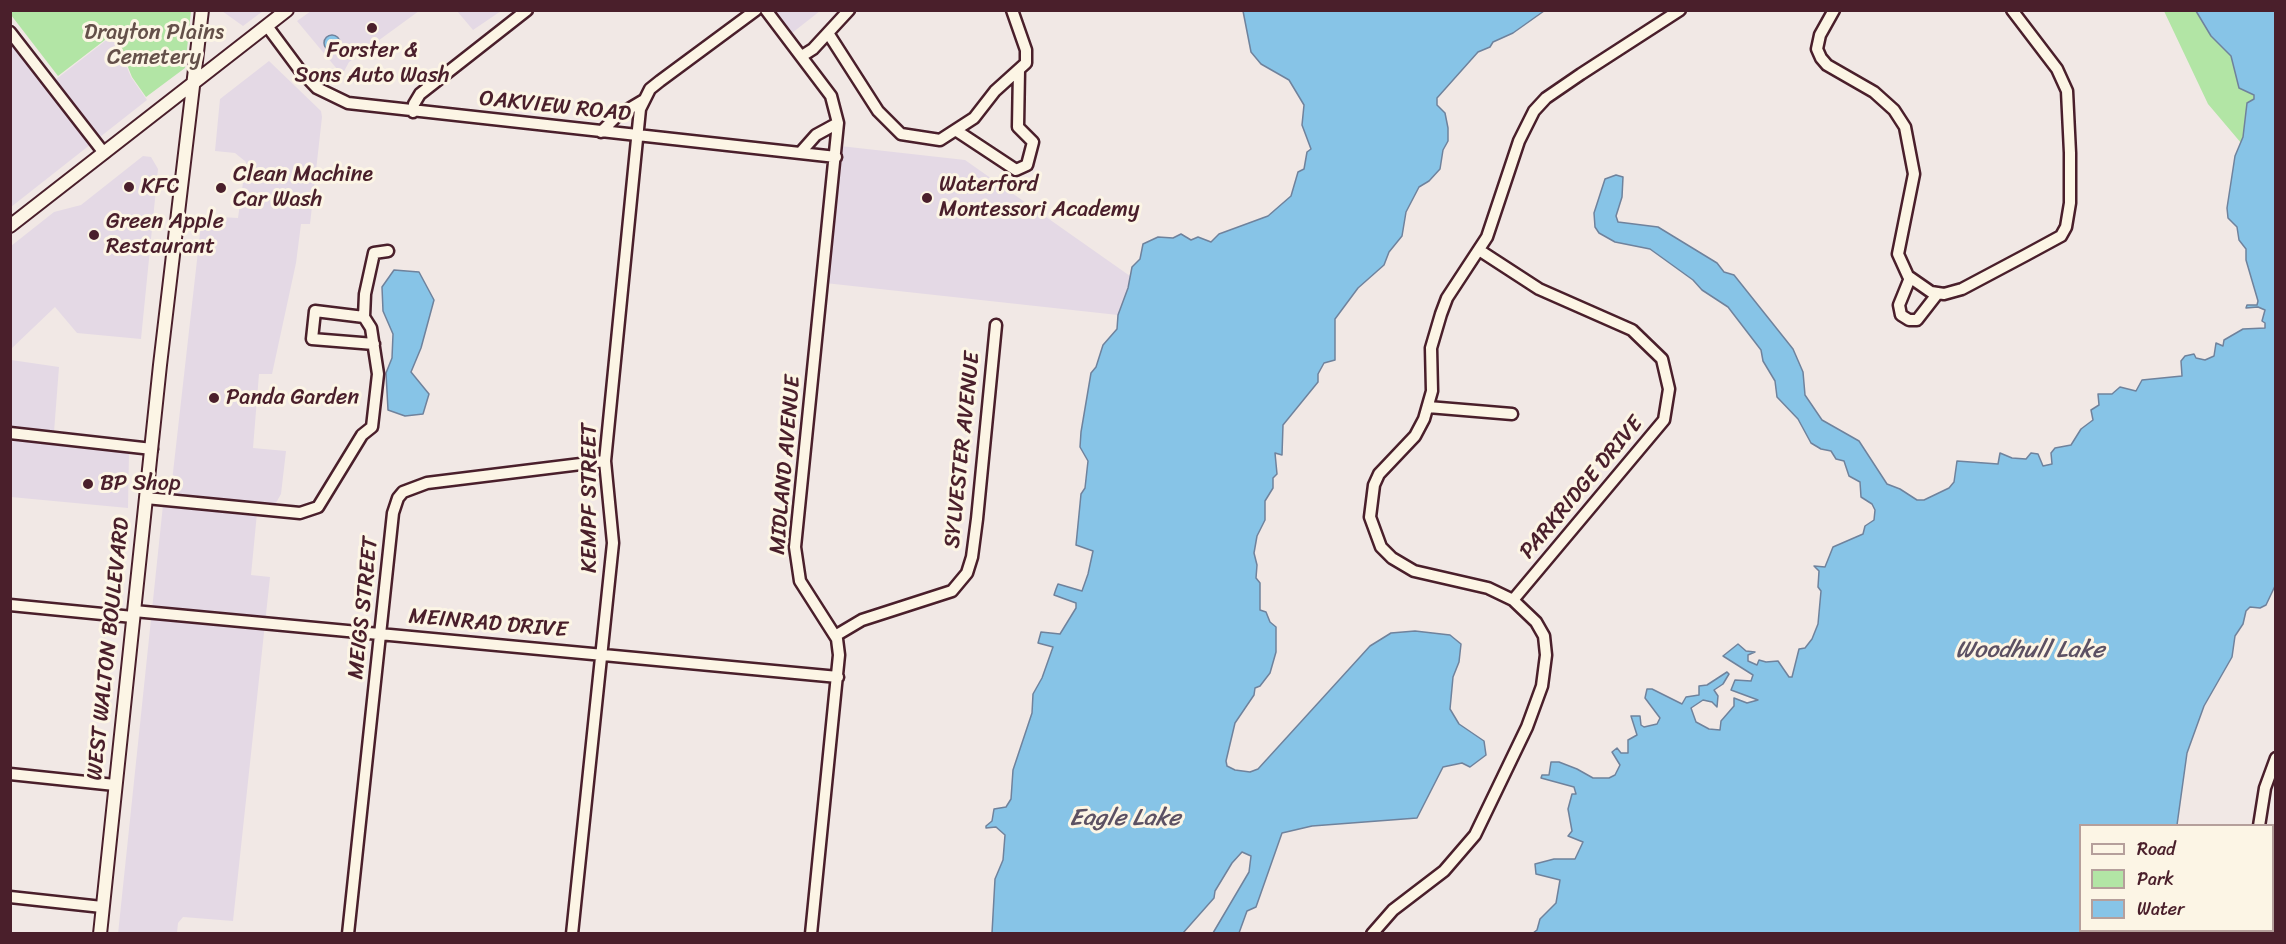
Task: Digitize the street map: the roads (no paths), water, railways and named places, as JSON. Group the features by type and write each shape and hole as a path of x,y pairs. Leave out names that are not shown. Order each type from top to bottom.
{"main road":[{"name":"WEST WALTON BOULEVARD","path":"100,933 146,498 202,10"},
{"path":"10,226 287,10"}],"street":[{"path":"413,112 414,104 420,94 527,10"},
{"path":"601,132 617,116 644,100 660,81 756,10"},
{"name":"MIDLAND AVENUE","path":"766,10 831,96 838,123 795,547 800,581 835,636 839,655 811,933"},
{"path":"802,56 849,10"},
{"path":"828,33 878,111 901,134 940,140 974,118 995,92 1026,63 1026,50 1012,10"},
{"path":"1372,933 1393,910 1449,866 1474,835 1527,727 1542,686 1546,655 1544,636 1536,622 1513,600 1488,588 1414,571 1392,558 1381,547 1374,534 1370,517 1374,485 1379,474 1415,436 1428,406 1432,392 1433,337 1447,298 1487,237 1498,210 1519,141 1534,111 1546,98 1680,10"},
{"path":"1834,10 1820,35 1817,49 1827,65 1874,92 1894,110 1905,127 1914,174 1898,254 1910,278 1931,292 1938,293 1962,289 2061,236 2066,227 2070,203 2067,91 2057,69 2012,10"},
{"name":"OAKVIEW ROAD","path":"267,26 298,69 324,93 367,107 836,157"},
{"path":"10,32 104,153"},
{"path":"957,131 1016,170 1027,165 1033,141 1018,127 1019,70"},
{"name":"KEMPF STREET","path":"572,933 613,535 605,461 640,109 644,100"},
{"path":"800,153 816,135 838,123"},
{"name":"PARKRIDGE DRIVE","path":"1479,250 1539,289 1632,330 1662,359 1669,389 1664,420 1513,600"},
{"path":"146,498 300,513 318,507 362,435 372,427 378,374 371,328 364,317 365,294 374,254 388,251"},
{"path":"1910,278 1899,304 1900,315 1910,320 1917,320 1938,293"},
{"path":"364,317 315,311 312,339 374,345"},
{"name":"SYLVESTER AVENUE","path":"835,636 862,620 952,591 967,573 972,557 977,519 996,325"},
{"path":"1428,406 1512,414"},
{"path":"10,434 152,448"},
{"name":"MEIGS STREET","path":"348,933 382,633 393,513 403,492 427,483 605,461"},
{"name":"MEINRAD DRIVE","path":"10,605 382,633 838,677"},
{"path":"2259,824 2265,788 2276,758"},
{"path":"10,774 115,785"},
{"path":"10,897 102,907"}],"water":[{"name":"Woodhull Lake","path":"2272,10 2276,12 2275,586 2266,605 2260,608 2250,607 2246,611 2243,624 2235,636 2232,657 2204,706 2187,753 2177,824 2079,824 2079,932 2174,933 1533,933 1537,930 1540,919 1556,903 1560,880 1536,874 1535,864 1554,859 1575,859 1583,842 1568,836 1572,831 1568,809 1572,794 1576,794 1574,787 1541,778 1542,775 1549,775 1551,762 1559,762 1593,778 1609,778 1615,775 1620,765 1612,752 1617,748 1621,753 1628,753 1628,740 1637,735 1631,716 1640,716 1641,725 1644,727 1657,724 1660,718 1645,698 1647,689 1652,689 1682,704 1686,697 1699,695 1699,686 1707,685 1727,672 1729,674 1723,684 1714,690 1718,696 1717,707 1712,702 1703,700 1691,708 1696,722 1709,729 1720,730 1721,721 1734,706 1734,698 1747,703 1758,700 1731,690 1735,680 1751,681 1753,675 1723,656 1738,644 1746,651 1755,652 1748,655 1748,661 1757,665 1759,660 1778,661 1789,677 1792,677 1799,649 1805,648 1812,639 1818,624 1821,591 1818,587 1819,571 1814,566 1825,567 1833,547 1863,534 1865,526 1874,520 1875,510 1872,504 1861,497 1860,482 1849,476 1844,461 1836,459 1831,451 1821,449 1811,443 1798,419 1777,397 1775,381 1763,361 1761,350 1728,307 1702,290 1693,280 1650,249 1615,242 1599,233 1595,227 1594,213 1605,179 1616,175 1623,177 1622,197 1616,216 1618,222 1658,227 1717,263 1724,272 1734,275 1793,349 1803,372 1805,395 1822,420 1859,441 1887,484 1917,500 1924,500 1949,488 1954,482 1957,461 1998,464 2000,453 2012,458 2026,459 2031,453 2038,454 2043,466 2052,464 2051,453 2055,448 2071,445 2081,429 2093,420 2091,410 2099,405 2098,394 2112,394 2120,387 2136,391 2142,380 2182,376 2181,361 2185,356 2194,354 2196,358 2205,360 2214,356 2216,343 2223,346 2224,340 2243,329 2265,328 2265,323 2262,321 2265,310 2258,307 2246,308 2247,305 2257,305 2258,301 2246,260 2246,249 2239,240 2237,227 2228,218 2227,208 2235,156 2243,137 2247,103 2254,99 2254,95 2239,88 2231,56 2211,36 2196,11"},
{"name":"Eagle Lake","path":"1243,11 1544,11 1513,33 1478,52 1437,98 1437,105 1445,113 1448,128 1448,141 1443,150 1440,169 1429,181 1419,187 1406,212 1402,236 1389,252 1384,265 1358,288 1335,319 1335,360 1324,363 1318,374 1318,382 1283,425 1282,455 1275,453 1277,474 1273,478 1273,488 1265,501 1265,520 1257,536 1254,553 1257,565 1256,578 1260,583 1260,610 1266,612 1270,622 1276,627 1276,652 1270,673 1260,686 1255,688 1254,695 1235,723 1226,761 1227,766 1235,770 1250,772 1258,769 1370,646 1391,633 1415,631 1450,635 1461,644 1459,662 1453,677 1450,709 1459,724 1484,741 1486,755 1470,767 1462,763 1443,767 1417,818 1312,826 1282,833 1256,907 1247,911 1239,933 1213,933 1249,872 1251,856 1242,852 1232,863 1215,891 1214,898 1183,933 992,933 995,879 1003,860 1005,835 996,827 986,828 986,826 992,821 994,809 1006,807 1011,799 1013,770 1032,713 1033,694 1042,678 1053,647 1038,643 1041,632 1060,634 1076,608 1076,603 1054,595 1058,584 1082,591 1088,574 1093,551 1076,545 1081,494 1085,488 1088,461 1080,447 1081,432 1091,373 1096,367 1103,345 1117,329 1118,315 1128,288 1132,267 1140,259 1143,244 1158,237 1173,238 1181,234 1191,240 1198,237 1211,242 1219,234 1268,216 1291,196 1298,172 1304,169 1307,152 1311,149 1302,125 1304,105 1289,80 1261,64 1251,52"},
{"path":"329,35 335,35 340,43 338,49 329,51 324,46 324,40"},
{"path":"394,270 419,272 434,300 421,348 411,372 429,394 423,414 405,416 388,410 386,373 392,358 393,334 383,311 382,287"}],"place":[{"name":"Forster & Sons Auto Wash","path":"372,28"},
{"name":"KFC","path":"129,187"},
{"name":"Clean Machine Car Wash","path":"221,188"},
{"name":"Waterford Montessori Academy","path":"927,198"},
{"name":"Green Apple Restaurant","path":"94,235"},
{"name":"Panda Garden","path":"214,398"},
{"name":"BP Shop","path":"88,484"}],"park label":[{"name":"Drayton Plains Cemetery","path":"154,46"}]}
